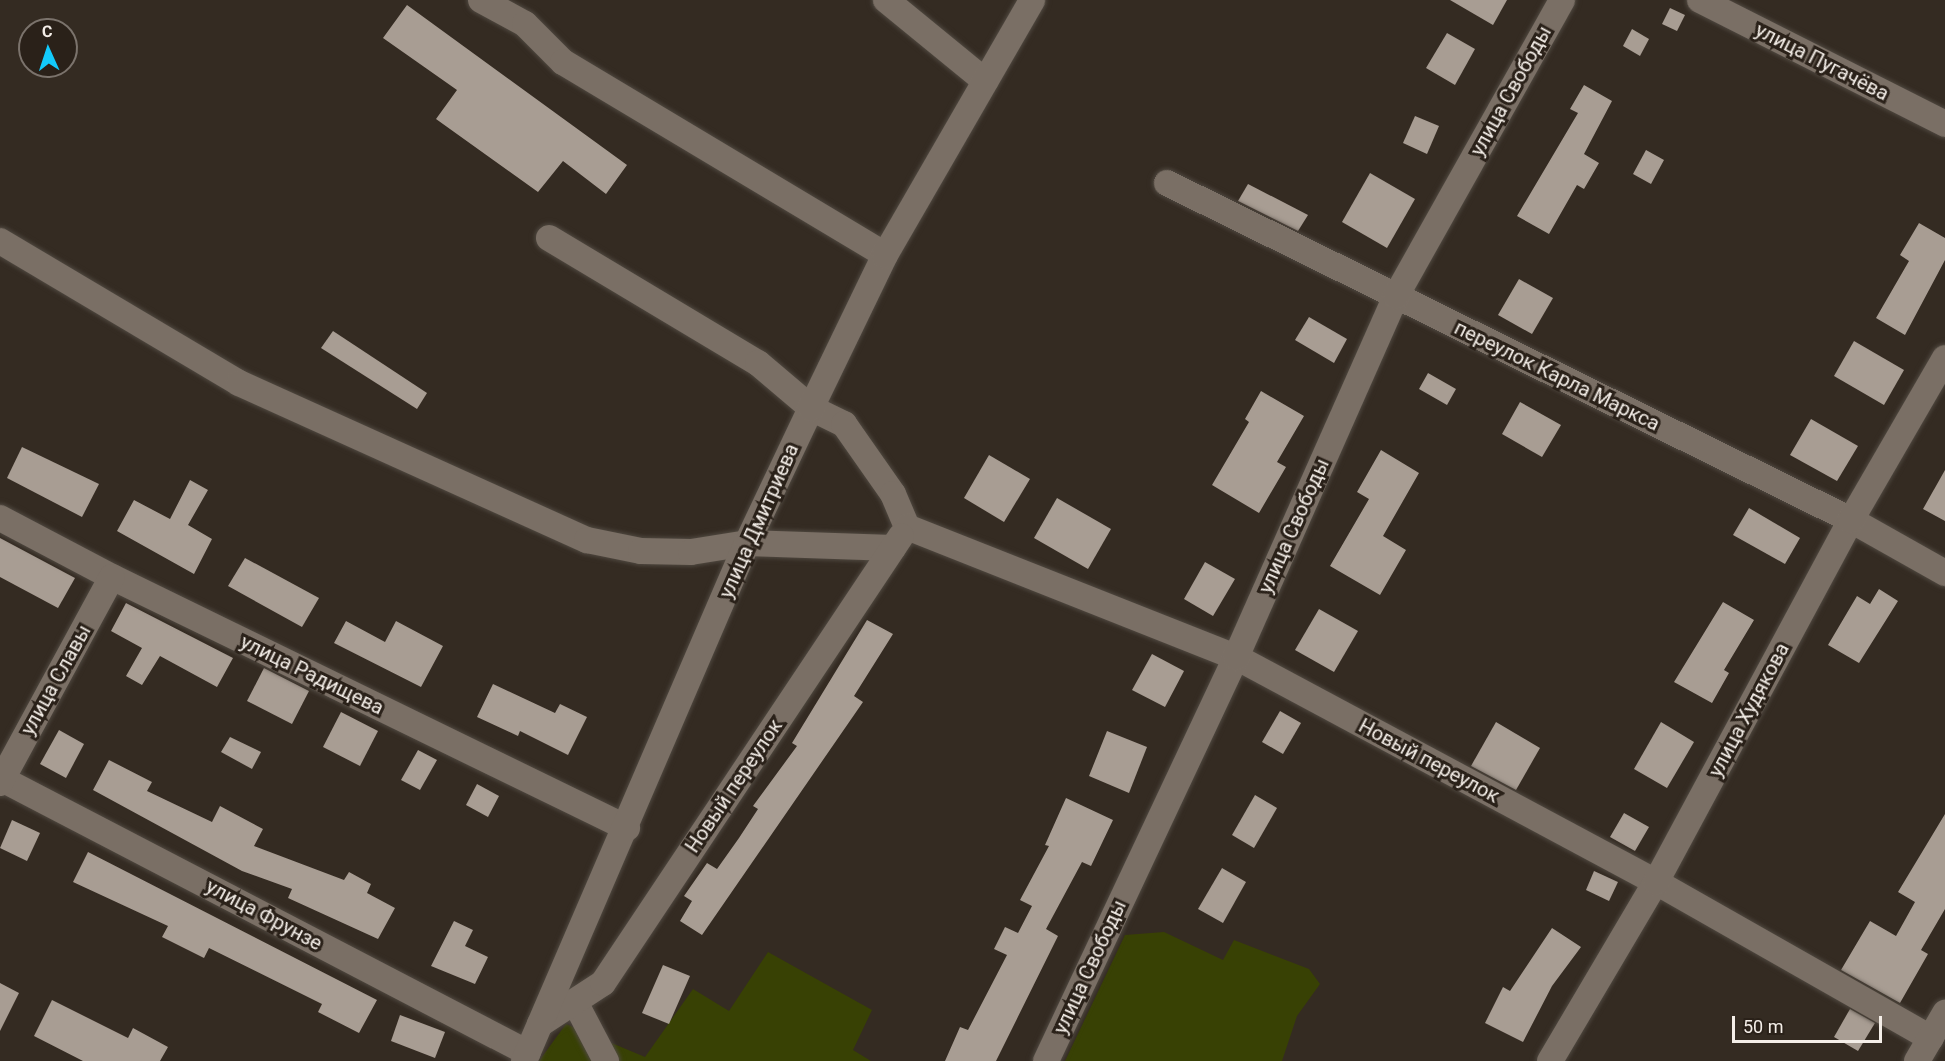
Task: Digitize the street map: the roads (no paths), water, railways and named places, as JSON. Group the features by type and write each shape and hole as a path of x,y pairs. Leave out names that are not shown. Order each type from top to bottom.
{"street":[{"path":"481,0 525,24 563,62 885,255"},
{"path":"886,0 985,81"},
{"name":"улица Дмитриева","path":"526,1057 627,828 747,543 811,408 885,255 1032,0"},
{"name":"улица Свободы","path":"1046,1061 1236,657 1396,296 1562,0"},
{"name":"улица Пугачёва","path":"1700,0 1945,124"},
{"name":"переулок Карла Маркса","path":"1167,183 1851,520 1945,573"},
{"path":"0,241 238,384 587,540 641,551 671,552 747,543 900,537 893,494 844,424 811,408 758,363 549,238"},
{"name":"улица Худякова","path":"1550,1061 1656,882 1851,520 1945,358"},
{"name":"улица Радищева","path":"0,518 112,577 627,828"},
{"name":"Новый переулок","path":"540,1024 603,983 900,537 1236,657 1656,882 1931,1038"},
{"name":"улица Славы","path":"1,780 112,577"},
{"name":"улица Фрунзе","path":"1,780 526,1057"},
{"path":"575,1002 606,1061"},
{"path":"1917,1061 1945,1013"}]}
